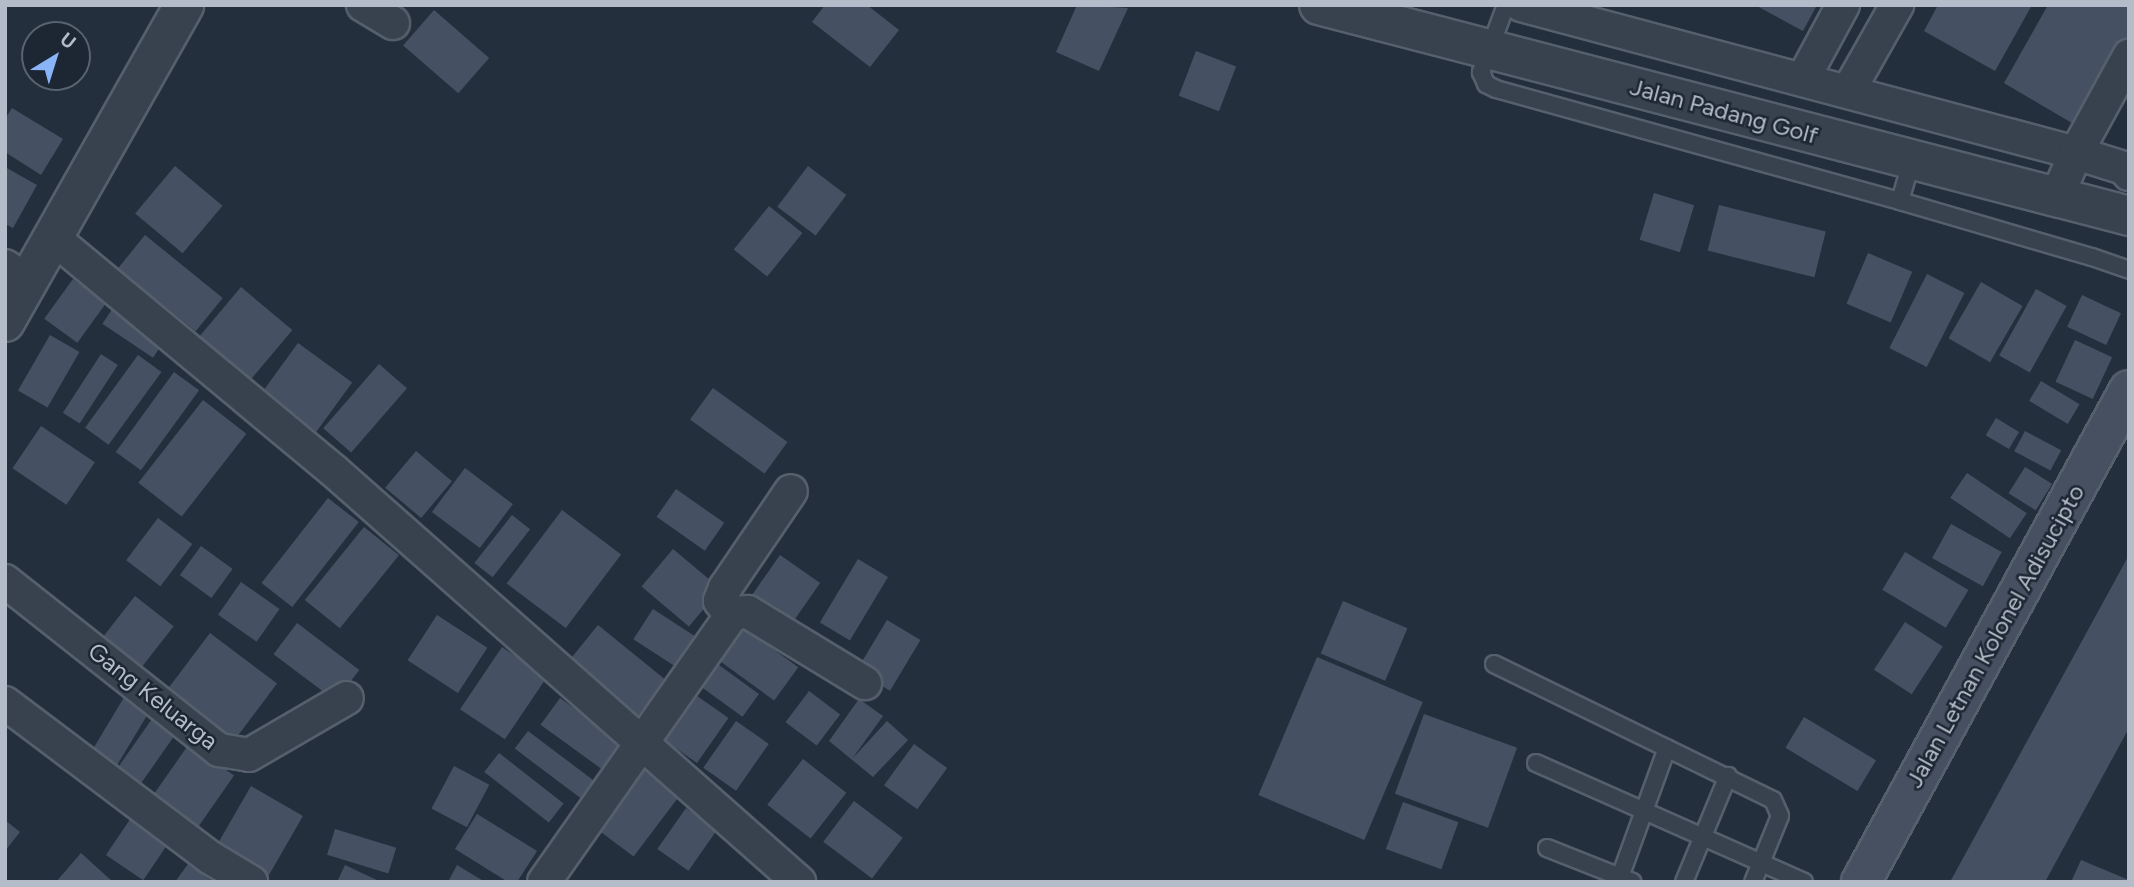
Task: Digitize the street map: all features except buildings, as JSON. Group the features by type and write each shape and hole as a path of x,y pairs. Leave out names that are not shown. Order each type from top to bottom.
{"main road":[{"name":"Jalan Letnan Kolonel Adisucipto","path":"1861,882 2129,390"}],"street":[{"path":"5,322 16,274 51,236 184,5"},
{"path":"363,5 393,23"},
{"name":"Jalan Padang Golf","path":"1319,5 2117,213"},
{"path":"1803,79 1843,5"},
{"path":"1850,90 1897,5"},
{"path":"1525,6 1850,90 2127,168 2117,213"},
{"path":"2056,196 2076,153 2129,56"},
{"path":"51,236 334,471 643,742 782,876"},
{"path":"731,615 720,601 725,588 791,491"},
{"name":"Gang Keluarga","path":"5,580 219,750 249,755 347,698"},
{"path":"544,882 731,615 739,611 748,612 865,683"},
{"path":"5,703 211,858 251,882"}],"lane":[{"path":"1525,6 1488,50 1482,77 1486,84 1496,89 1900,201 2129,270"},
{"path":"1900,201 1912,159"},
{"path":"1494,664 1766,795 1777,807 1780,816 1753,882"},
{"path":"1547,848 1626,880 1643,810 1667,748"},
{"path":"1536,763 1804,882"},
{"path":"1684,882 1728,776"}]}
